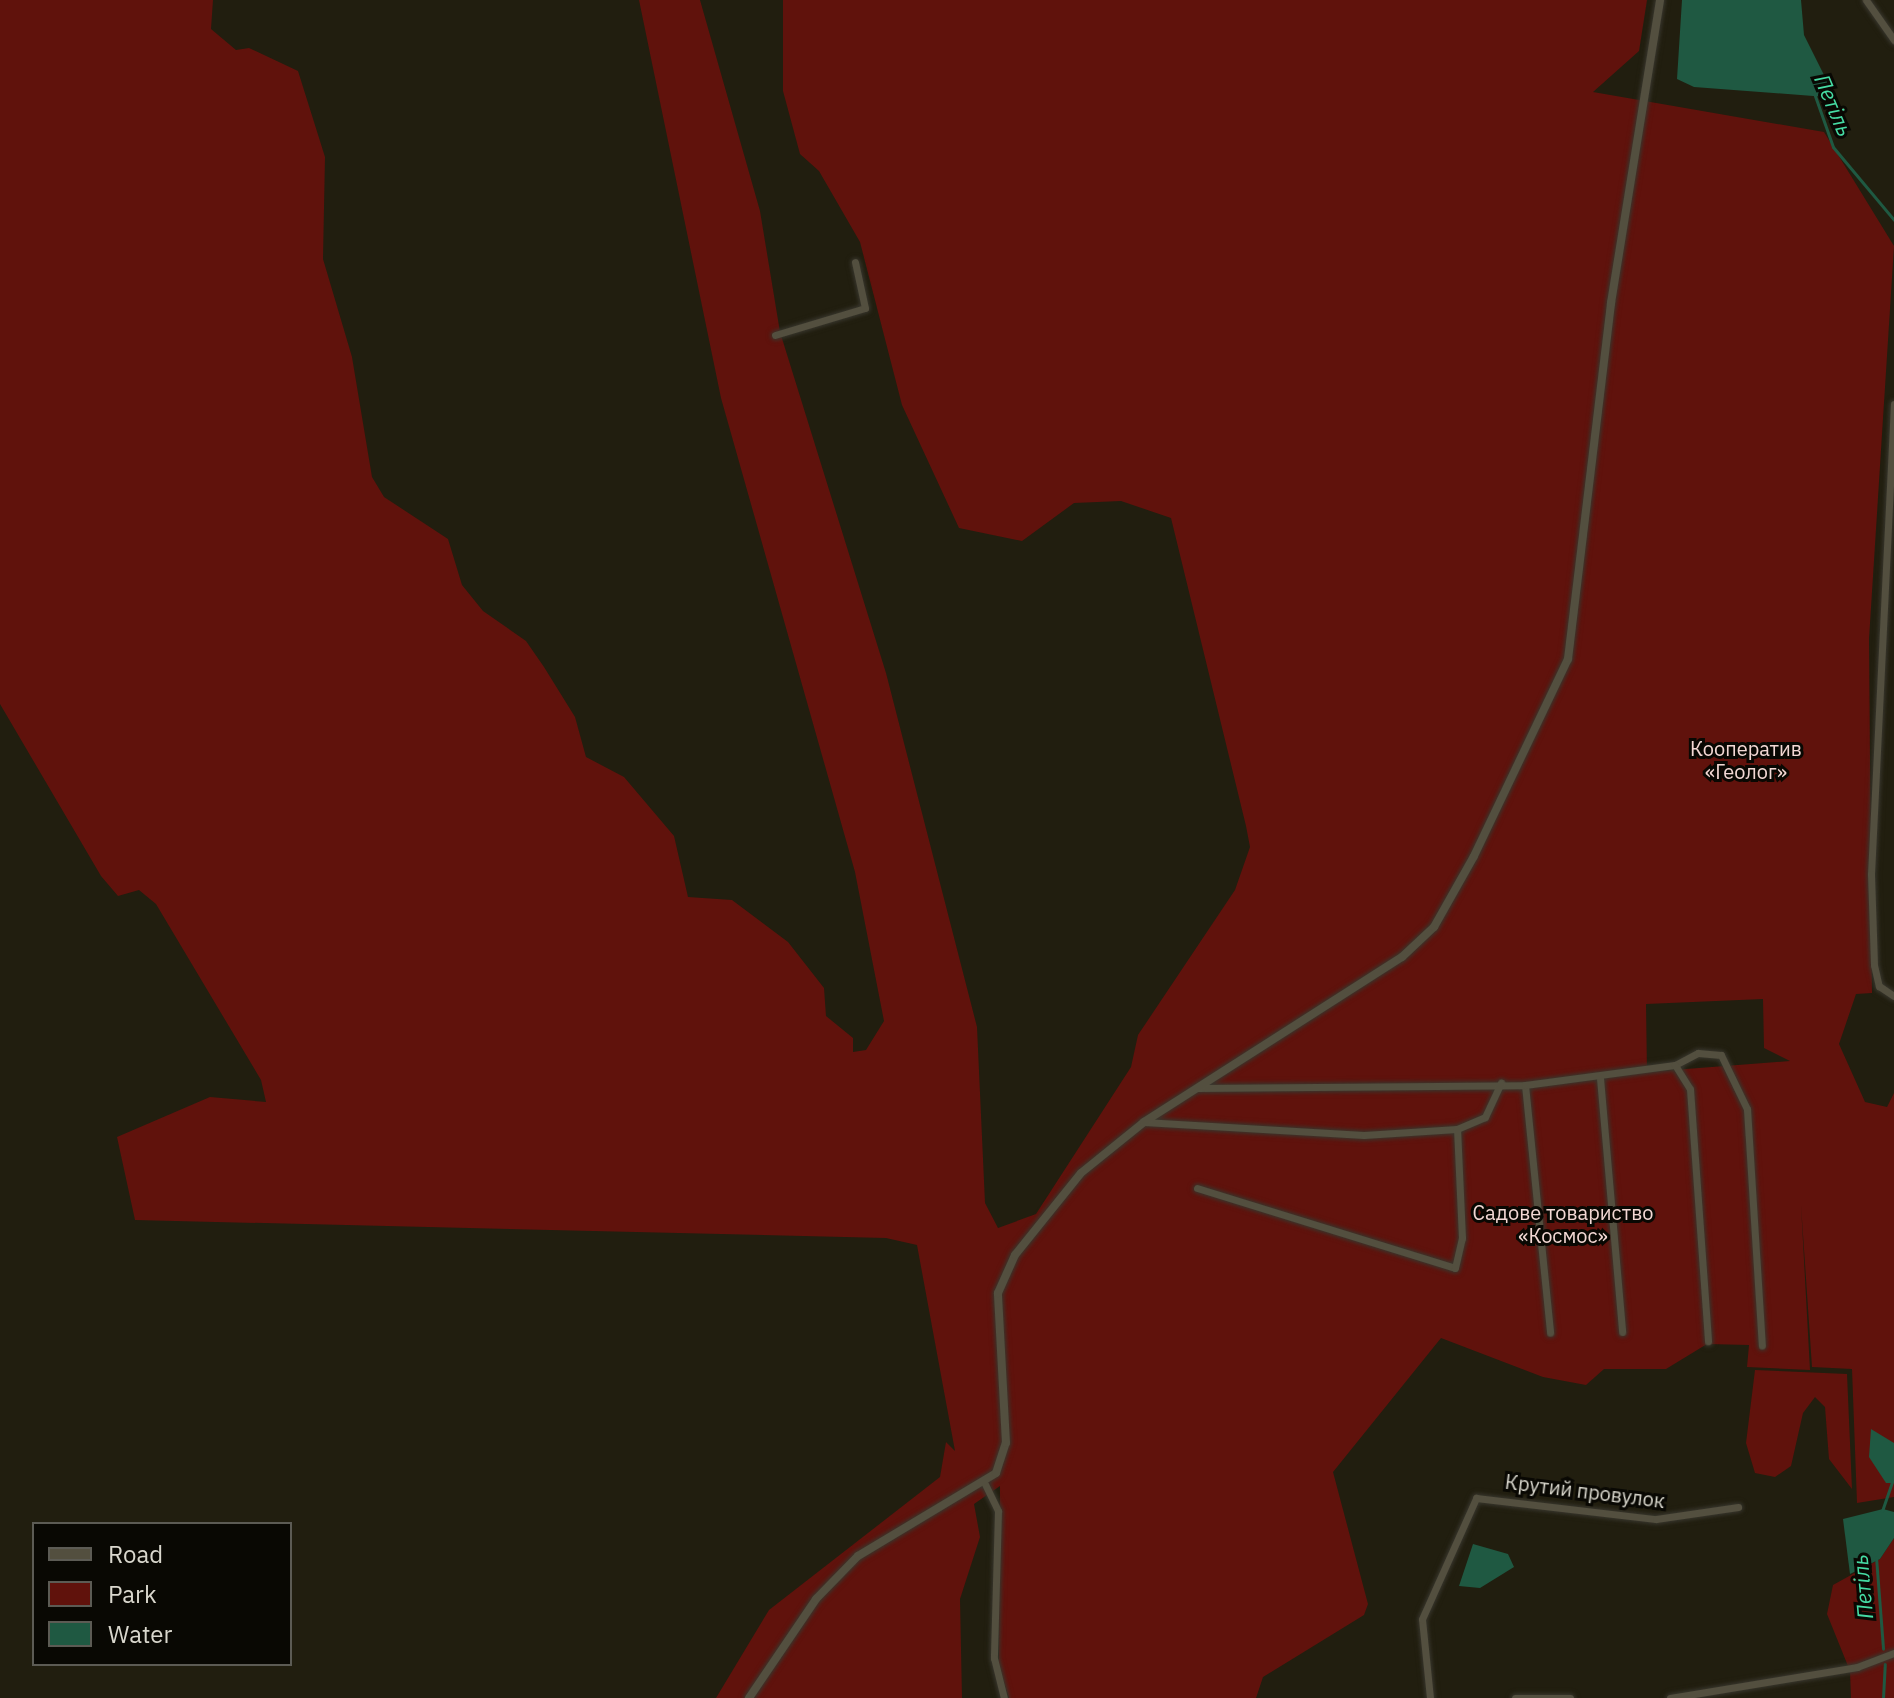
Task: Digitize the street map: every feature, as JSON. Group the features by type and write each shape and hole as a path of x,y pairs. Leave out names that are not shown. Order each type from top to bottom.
{"street":[{"path":"749,1698 816,1599 858,1556 907,1521 985,1484 1003,1462 1006,1443 995,1308 1003,1278 1081,1173 1144,1122 1423,940 1555,698 1568,659 1611,303 1660,0"},
{"path":"1866,0 1894,40"},
{"path":"775,335 865,308 855,262"},
{"path":"1894,404 1871,874 1874,965 1879,986 1894,996"},
{"path":"1195,1088 1501,1082 1525,1085 1600,1078 1675,1065 1698,1053 1721,1055 1747,1109 1762,1346"},
{"path":"1675,1065 1690,1089 1708,1341"},
{"path":"1600,1078 1622,1332"},
{"path":"1144,1122 1364,1135 1457,1129 1485,1117 1501,1082"},
{"path":"1525,1085 1550,1333"},
{"path":"1197,1188 1455,1268 1462,1238 1457,1129"},
{"path":"985,1484 998,1511 994,1658 1004,1698"},
{"name":"Крутий провулок","path":"1430,1698 1422,1619 1476,1498 1656,1519 1738,1507"},
{"path":"1670,1698 1843,1670 1894,1653"},
{"path":"1515,1698 1570,1698"}],"green space":[{"path":"0,0 213,0 211,29 236,50 249,48 298,71 325,157 323,259 352,357 372,477 384,497 448,539 462,585 483,611 526,641 575,717 586,757 624,777 674,836 688,897 732,900 788,942 824,988 826,1016 853,1038 853,1052 866,1050 884,1021 855,872 721,398 639,0 700,0 760,211 780,332 886,673 977,1027 985,1203 998,1228 1036,1214 1131,1067 1138,1035 1235,890 1250,847 1246,826 1171,518 1121,501 1074,503 1022,541 959,528 902,405 860,242 819,171 800,154 783,91 783,0 1647,0 1639,51 1593,92 1824,132 1894,246 1869,639 1872,993 1856,994 1839,1044 1865,1102 1887,1107 1894,1093 1894,1497 1857,1503 1852,1369 1812,1367 1801,1205 1810,1370 1747,1367 1749,1345 1707,1344 1666,1369 1604,1369 1586,1385 1543,1377 1441,1338 1333,1472 1368,1604 1364,1615 1263,1677 1256,1698 1009,1698 999,1667 1000,1486 974,1504 980,1537 960,1599 962,1698 716,1698 769,1610 940,1477 946,1442 955,1451 917,1245 886,1238 135,1220 117,1137 210,1097 266,1102 261,1080 156,904 139,890 118,896 101,876 0,704","holes":["1763,999 1764,1048 1790,1061 1647,1072 1646,1004"]},
{"path":"1755,1370 1847,1374 1852,1489 1829,1459 1825,1407 1815,1397 1803,1413 1791,1466 1775,1477 1755,1473 1746,1443"},
{"path":"1894,1538 1894,1698 1851,1698 1850,1671 1827,1614 1833,1585 1880,1559"}],"water":[{"path":"1682,0 1801,0 1804,35 1829,85 1826,97 1694,87 1677,79"},
{"path":"1871,1429 1894,1443 1894,1483 1886,1483 1869,1457"},
{"path":"1883,1509 1894,1512 1894,1538 1880,1559 1850,1574 1843,1519"},
{"path":"1473,1544 1508,1554 1514,1567 1480,1588 1459,1586"}],"waterway":[{"name":"Петіль","path":"1814,93 1833,147 1894,220"},
{"name":"Петіль","path":"1882,1511 1894,1477"},
{"name":"Петіль","path":"1876,1557 1883,1649"},
{"name":"Петіль","path":"1883,1698 1885,1664"}],"park label":[{"name":"Кооператив «Геолог»","path":"1746,760"},
{"name":"Садове товариство «Космос»","path":"1563,1224"}]}
